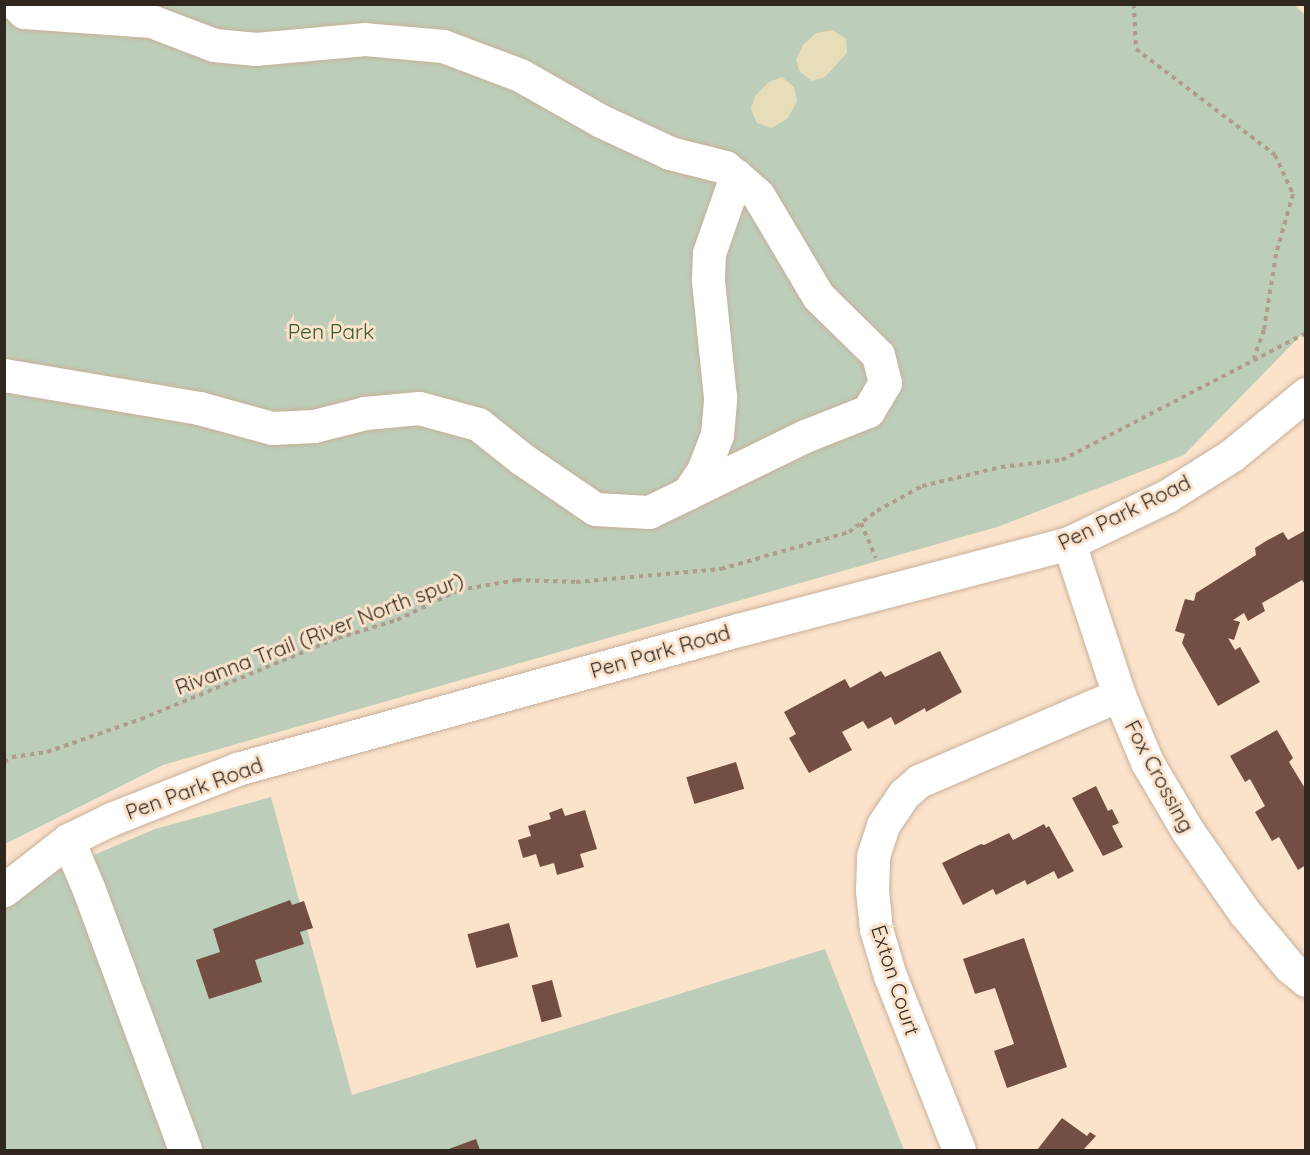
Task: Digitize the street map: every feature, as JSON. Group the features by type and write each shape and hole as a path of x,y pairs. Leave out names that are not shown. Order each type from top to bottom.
{"street":[{"path":"4,375 199,408 272,428 314,426 365,413 419,408 478,424 522,459 595,509 649,512 806,436 868,411 885,383 878,355 818,296 758,195 736,176 725,167 670,153 601,121 520,75 443,46 364,39 256,49 214,45 151,21 24,12 16,4"},
{"path":"688,493 703,471 717,435 720,397 708,280 709,253 736,176"},
{"name":"Pen Park Road","path":"4,890 68,840 111,819 237,769 738,630 1069,543 1167,496 1232,455 1305,394"},
{"name":"Fox Crossing","path":"1069,543 1119,695 1147,762 1187,830 1245,913 1290,968 1305,980"},
{"name":"Exton Court","path":"959,1150 890,976 876,929 872,890 873,856 883,825 904,794 919,781 1119,695"},
{"path":"68,840 90,890 184,1150"}],"path":[{"path":"1134,4 1136,49 1275,155 1293,194 1276,254 1264,330 1253,359"},
{"name":"Rivanna Trail (River North spur)","path":"4,762 12,757 47,752 141,718 338,638 397,620 459,590 517,580 576,582 721,569 849,532 877,511 922,486 1001,467 1062,460 1305,333"}],"green space":[{"name":"Pen Park","path":"1293,4 1305,15 1305,331 1184,455 997,527 163,765 5,844 5,5"},
{"path":"271,797 352,1095 825,949 904,1150 5,1150 5,899 40,878 155,829"}],"sand":[{"path":"833,30 846,39 847,53 825,77 812,81 800,72 796,60 803,45 816,33"},
{"path":"782,77 794,87 797,101 788,118 772,128 757,123 751,109 755,96 769,82"}],"building":[{"path":"1306,530 1306,586 1302,580 1262,603 1265,611 1248,621 1244,613 1233,620 1240,622 1234,640 1228,638 1235,650 1240,647 1260,682 1218,706 1182,643 1185,634 1175,631 1185,599 1194,601 1196,593 1256,555 1255,548 1266,541 1283,532 1288,540"},
{"path":"940,651 962,692 926,712 925,708 895,725 891,717 868,729 863,721 842,732 852,750 809,773 789,738 796,734 784,712 845,679 850,688 881,671 885,677"},
{"path":"1277,730 1293,758 1289,762 1306,790 1306,865 1298,870 1279,837 1272,841 1255,812 1265,806 1250,779 1245,782 1230,756"},
{"path":"736,762 744,789 694,804 686,777"},
{"path":"1096,786 1108,811 1112,809 1119,823 1112,826 1123,847 1103,856 1072,798"},
{"path":"562,808 565,816 585,810 597,849 580,854 584,867 557,875 554,863 540,867 536,854 523,858 518,840 531,836 528,826 551,819 549,813"},
{"path":"1044,824 1046,828 1049,826 1074,871 1058,879 1054,871 1027,885 1025,880 996,895 993,889 963,905 942,863 1009,833 1013,840"},
{"path":"290,900 292,905 304,901 313,928 300,932 304,944 255,960 262,982 209,999 196,960 220,952 213,929"},
{"path":"509,923 518,957 477,968 467,934"},
{"path":"1024,938 1067,1067 1007,1088 994,1051 1014,1044 995,988 975,994 963,959"},
{"path":"552,980 562,1017 542,1022 532,985"},
{"path":"1062,1118 1087,1136 1090,1132 1096,1136 1083,1150 1037,1150"},
{"path":"476,1139 480,1150 446,1150"}]}
